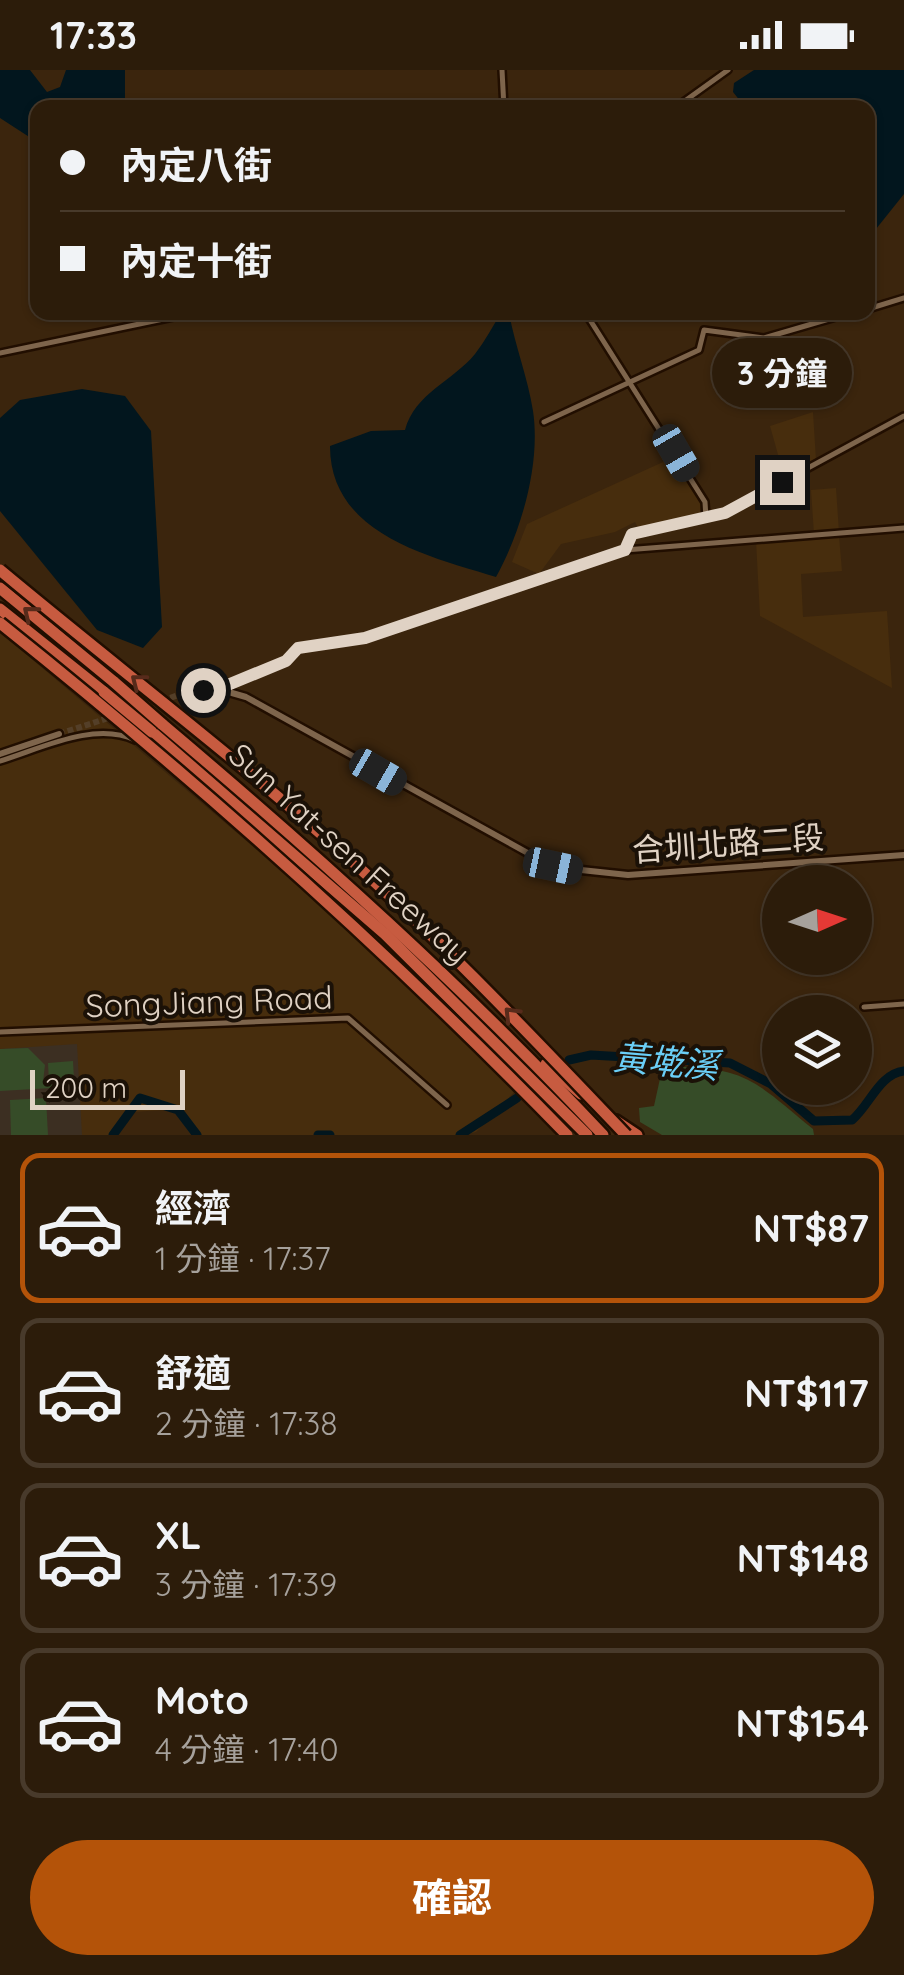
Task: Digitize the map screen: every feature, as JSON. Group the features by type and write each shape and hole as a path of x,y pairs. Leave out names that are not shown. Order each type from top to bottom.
{"highway":[{"path":"0,570 154,692 349,858 480,982 626,1135"},
{"name":"Sun Yat-sen Freeway","path":"0,588 114,682 157,728 370,921 536,1081 586,1135"},
{"name":"Sun Yat-sen Freeway","path":"0,609 327,864 506,1031 603,1135"},
{"path":"0,623 203,793 381,951 570,1135"},
{"path":"506,1031 637,1135"},
{"path":"536,1081 570,1135"}],"street":[{"path":"502,70 504,100"},
{"path":"686,100 728,70"},
{"path":"875,306 904,298"},
{"path":"0,354 159,320"},
{"path":"590,320 705,502 706,518"},
{"path":"544,422 699,350 704,330 764,338 826,320"},
{"path":"625,550 632,534 725,513 904,416"},
{"path":"218,689 286,661 298,648 365,638 625,550 904,528"},
{"name":"合圳北路二段","path":"182,694 218,689 246,697 553,866 597,875 628,875 904,856"},
{"path":"0,756 17,756 102,733 122,734 162,752 491,1052 560,1135"},
{"path":"0,756 60,734"},
{"path":"872,1006 904,1004"},
{"name":"SongJiang Road","path":"0,1032 348,1018 447,1105"}],"shaded area":[{"path":"813,412 816,460 784,476 770,426"},
{"path":"674,457 701,497 700,518 640,531 635,522 615,532 561,544 539,574 512,562 527,524"},
{"path":"836,488 839,532 814,534 811,490"},
{"path":"839,536 842,571 801,574 803,617 887,611 892,688 760,616 756,541"},
{"path":"0,632 296,883 520,1086 476,1132 202,1135 180,1109 132,1112 117,1135 0,1135"},
{"path":"77,1044 82,1135 0,1135 0,1049"}],"green space":[{"path":"28,1048 45,1065 43,1082 49,1082 48,1063 73,1061 74,1080 52,1081 52,1088 0,1091 0,1049"},
{"path":"677,1067 737,1075 762,1088 762,1105 784,1105 813,1129 814,1135 662,1135 640,1122 639,1108 654,1106 661,1074"},
{"path":"46,1098 48,1135 11,1135 10,1100"}],"water":[{"path":"0,70 30,70 47,92 60,87 66,70 125,70 125,100 30,100 30,137 0,118"},
{"path":"754,70 904,70 904,194 875,230 875,100 739,100 733,92 734,83"},
{"path":"497,320 511,320 531,399 535,432 527,497 496,577 414,550 365,521 346,501 334,476 330,446 371,431 405,430 417,406 475,354"},
{"path":"82,389 125,396 151,431 162,627 143,648 97,630 0,511 0,418 20,400"}],"waterway":[{"path":"682,100 689,95"},
{"name":"黃墘溪","path":"569,1060 591,1055 730,1063 771,1084 814,1121 852,1120 881,1084 904,1071"},
{"name":"黃墘溪","path":"113,1135 140,1098 178,1110 197,1135"},
{"name":"黃墘溪","path":"460,1135 517,1098"},
{"name":"黃墘溪","path":"318,1135 330,1135"}],"tunnel":[{"path":"59,734 182,694"}],"route":[{"path":"203,690 218,689 234,679 286,661 298,648 334,646 365,638 625,550 632,534 725,513 782,482"}]}
